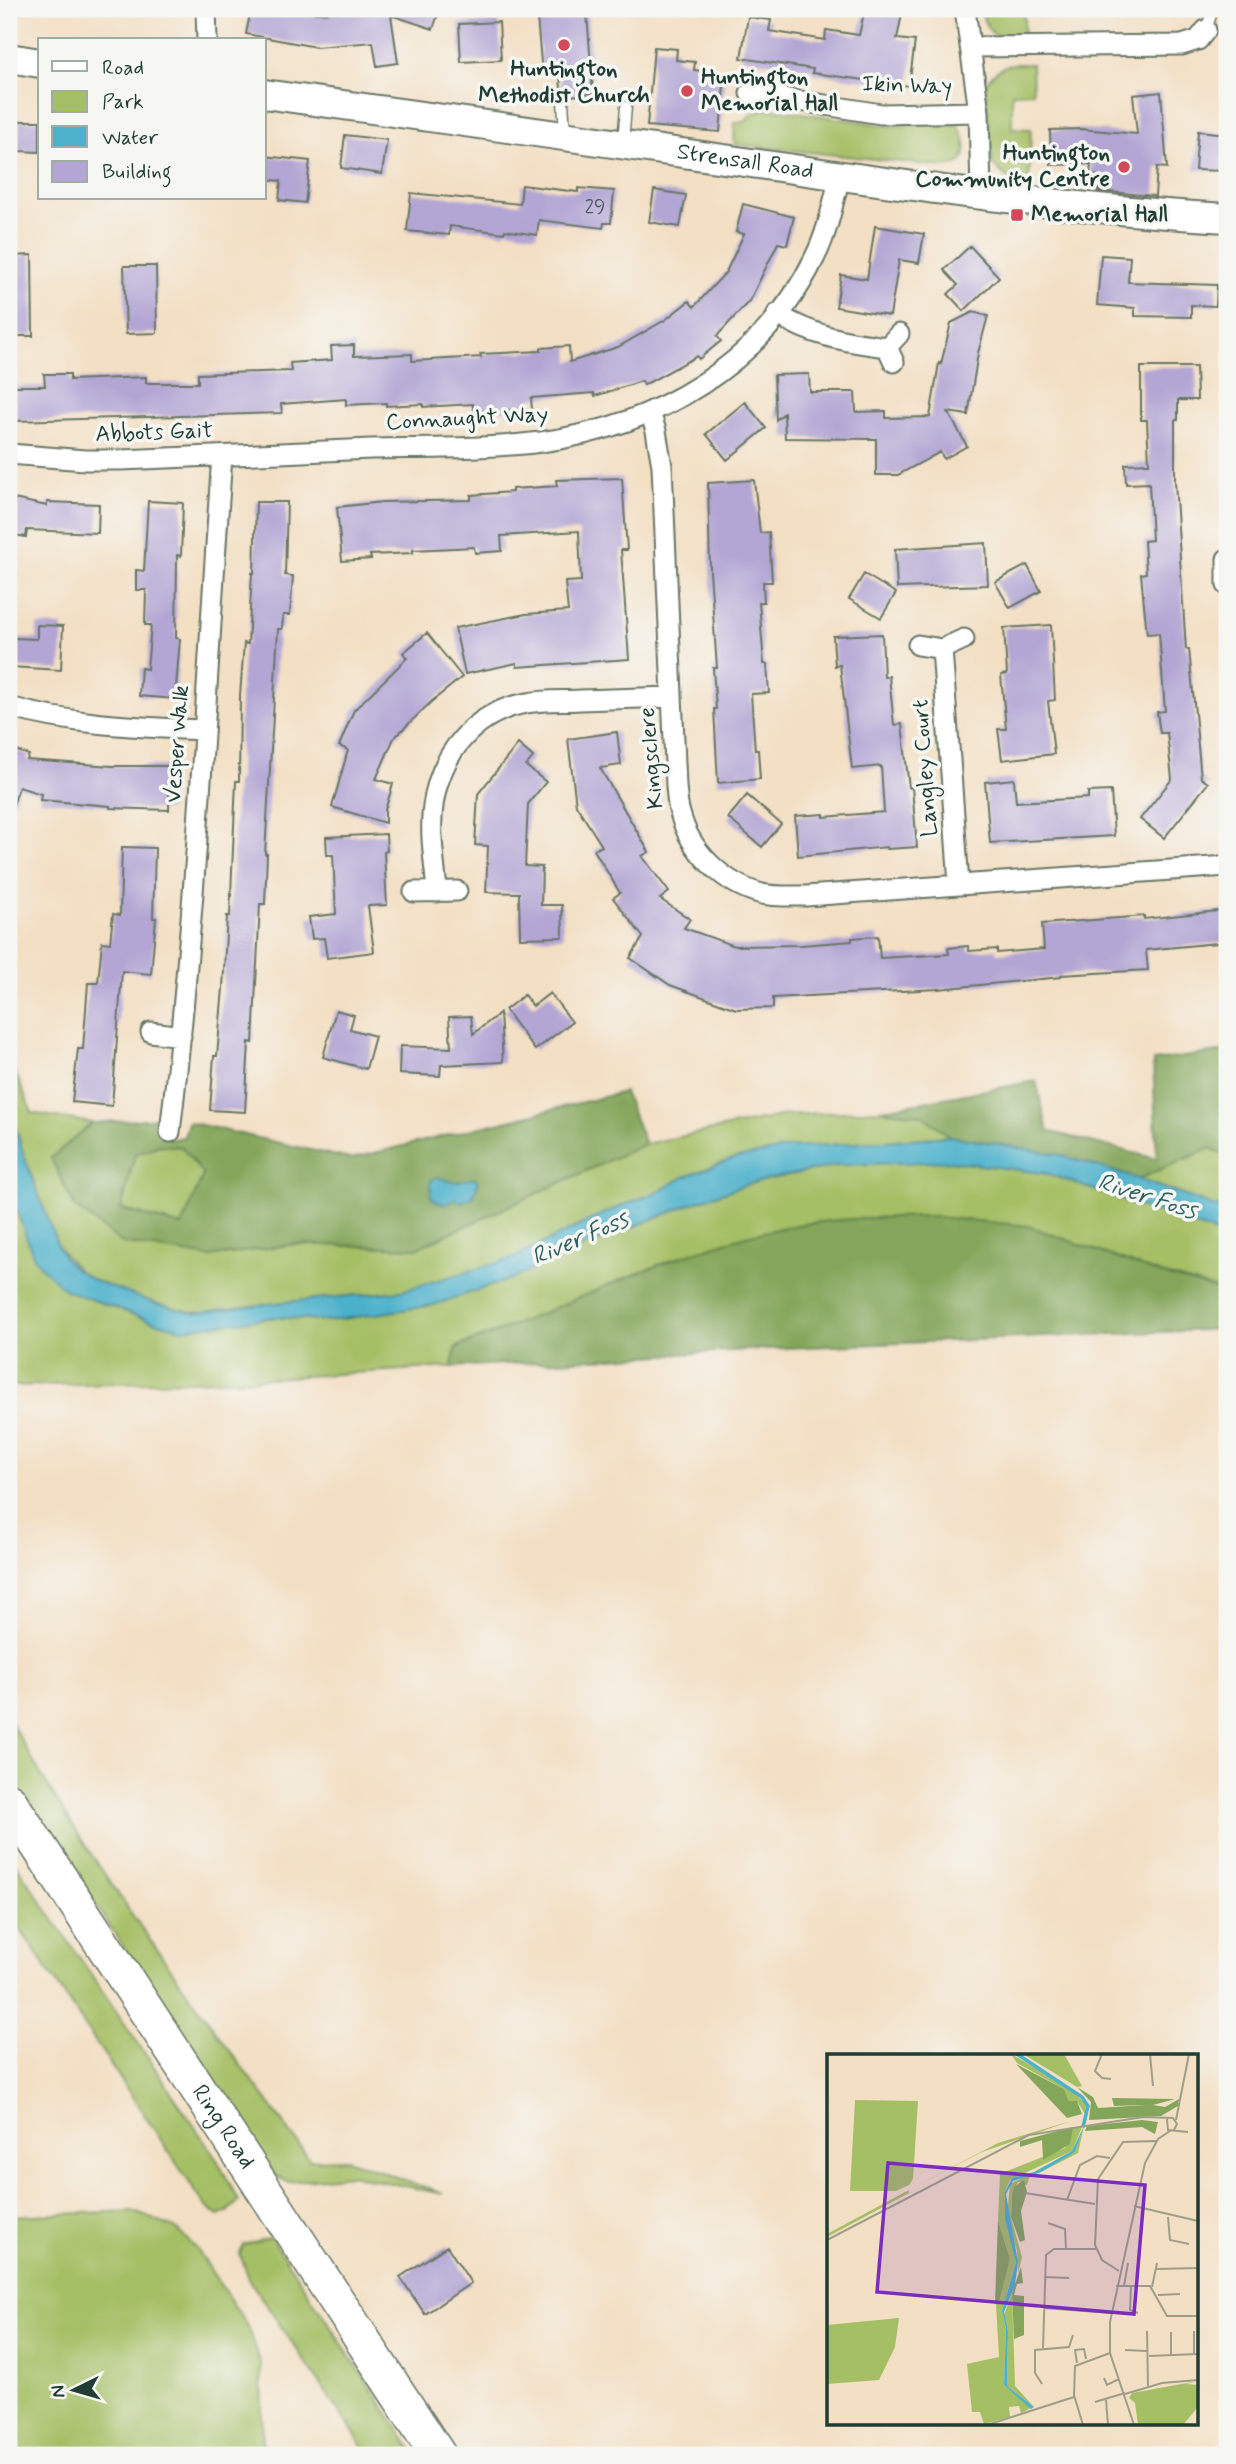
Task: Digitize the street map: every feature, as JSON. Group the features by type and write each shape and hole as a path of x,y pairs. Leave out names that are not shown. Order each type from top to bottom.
{"highway":[{"name":"Ring Road","path":"9,1801 438,2455"}],"street":[{"path":"206,9 207,38"},
{"path":"965,9 979,112 981,194"},
{"path":"970,47 1182,45 1198,40 1206,30"},
{"path":"9,58 38,63"},
{"name":"Ikin Way","path":"750,93 881,114 979,112"},
{"name":"Strensall Road","path":"266,94 840,176 1136,212 1227,218"},
{"name":"Connaught Way","path":"301,452 497,446 542,442 613,425 685,397 721,372 751,346 797,288 815,257 828,225 840,176"},
{"path":"777,314 795,326 815,334 893,348"},
{"name":"Kingsclere","path":"650,412 662,466 680,813 690,837 704,857 722,874 742,887 768,895 806,896 1227,866"},
{"name":"Abbots Gait","path":"9,454 85,460 301,452"},
{"name":"Vesper Walk","path":"170,1132 193,893 222,456"},
{"path":"1227,559 1227,585"},
{"path":"918,645 942,649 964,639"},
{"name":"Langley Court","path":"942,649 958,884"},
{"path":"437,892 432,808 438,780 447,759 461,739 478,722 499,710 528,702 672,697"},
{"path":"9,707 45,717 83,723 203,730"},
{"path":"414,892 457,891"},
{"path":"150,1032 181,1036"}],"lane":[{"path":"1206,30 1213,9"},
{"path":"563,102 566,137"},
{"path":"623,145 626,107"}],"green space":[{"path":"981,9 1024,9 1024,37 1000,36 990,31"},
{"path":"1012,64 1032,64 1033,92 1012,93 1012,128 1031,129 1029,183 1010,180 992,164 985,86 996,72"},
{"path":"774,109 891,126 947,123 958,125 964,139 965,152 962,162 947,167 734,144 735,122 745,122 761,110"},
{"path":"1227,1051 1227,1157 1211,1148 1138,1179 1057,1154 950,1136 922,1115 879,1110 1036,1081 1048,1131 1157,1159 1153,1061"},
{"path":"9,1058 32,1113 92,1123 51,1158 75,1207 209,1257 295,1244 417,1248 645,1144 785,1115 879,1110 922,1115 950,1136 788,1148 684,1177 510,1260 403,1291 204,1313 175,1309 97,1285 77,1269 58,1247 24,1156 9,1105"},
{"path":"624,1092 645,1144 417,1248 295,1244 209,1257 122,1243 75,1207 51,1158 92,1123 159,1118 159,1133 171,1139 184,1137 188,1122 350,1159","holes":["160,1145 182,1147 203,1175 182,1226 121,1209 135,1154"]},
{"path":"160,1145 182,1147 203,1175 183,1227 121,1210 135,1154"},
{"path":"1211,1148 1227,1157 1227,1211 1138,1179"},
{"path":"951,1161 1049,1174 1227,1237 1227,1292 1161,1274 695,1252 456,1347 452,1367 255,1379 14,1386 9,1375 9,1189 33,1255 65,1290 154,1322 182,1329 275,1317 330,1321 434,1305 514,1278 588,1245 751,1183 839,1165"},
{"path":"926,1216 1029,1226 1161,1274 1227,1292 1227,1329 785,1348 452,1367 456,1348 652,1267 732,1240 810,1223"},
{"path":"9,1719 42,1777 115,1889 310,2160 347,2159 443,2194 351,2175 288,2182 274,2175 9,1773"},
{"path":"9,1854 216,2158 239,2201 228,2212 219,2216 207,2207 197,2194 9,1912"},
{"path":"132,2211 175,2228 196,2248 249,2328 261,2365 263,2455 9,2455 9,2216"},
{"path":"271,2237 416,2455 369,2455 250,2281 240,2254 243,2245"}],"water":[{"name":"River Foss","path":"9,1105 24,1156 65,1259 75,1269 95,1281 157,1304 195,1313 401,1291 511,1259 684,1177 732,1159 788,1148 950,1136 1057,1154 1227,1211 1227,1237 1049,1174 951,1161 839,1165 751,1183 701,1200 580,1248 514,1278 434,1305 330,1321 275,1317 182,1329 154,1322 65,1290 42,1268 33,1255 9,1189"},
{"path":"437,1177 453,1182 476,1178 478,1182 473,1197 461,1202 455,1199 446,1204 431,1197 431,1181"}],"building":[{"path":"251,9 296,9 317,13 374,9 440,9 433,29 391,15 398,63 377,66 373,42 316,47 246,34"},
{"path":"865,9 903,9 897,39 915,41 909,86 812,73 813,69 741,58 748,17 771,20 769,31 825,40 826,30 859,35"},
{"name":"Huntington Methodist Church","path":"587,13 593,93 571,96 571,88 561,89 560,73 542,74 537,17"},
{"path":"499,22 501,60 461,62 459,24"},
{"name":"Huntington Memorial Hall","path":"654,47 677,49 676,60 695,62 694,70 725,73 720,132 647,126"},
{"path":"1161,92 1167,168 1157,167 1155,196 1098,191 1099,176 1090,175 1091,164 1051,165 1050,130 1081,129 1137,134 1133,95"},
{"path":"19,121 38,121 38,152 18,151"},
{"path":"1198,131 1227,134 1227,171 1195,170"},
{"path":"345,135 387,140 382,174 341,168"},
{"path":"266,156 310,161 305,203 279,200 281,181 266,179"},
{"path":"522,185 578,192 578,188 614,191 611,223 604,223 603,228 539,220 537,235 450,226 449,235 407,231 411,193 520,204"},
{"path":"654,190 686,195 680,227 649,222"},
{"path":"743,204 794,217 787,245 778,243 750,300 717,336 721,341 699,359 697,356 644,385 642,381 595,396 594,393 531,398 532,410 473,411 473,404 423,407 423,404 386,406 386,403 346,405 346,399 281,404 282,413 15,421 14,386 45,386 44,374 70,374 70,380 146,377 146,383 198,383 198,374 291,371 290,363 332,360 331,346 354,345 354,356 412,354 412,361 481,357 480,354 541,351 541,348 569,346 570,362 618,347 665,320 689,301 694,307 726,272 744,234 736,232"},
{"path":"875,226 924,234 919,263 899,260 890,316 836,307 841,275 867,279"},
{"path":"970,246 999,277 964,311 948,294 958,285 944,270"},
{"path":"32,255 33,336 9,336 9,256"},
{"path":"1101,255 1130,257 1128,282 1217,285 1216,306 1191,305 1191,317 1135,316 1135,308 1097,305"},
{"path":"124,266 156,266 157,333 126,334"},
{"path":"973,312 988,316 978,353 968,415 948,412 967,446 944,459 940,452 898,475 876,475 876,439 785,438 784,413 776,420 774,375 809,374 810,392 855,392 856,412 886,411 886,418 930,417 939,363 941,364 951,323"},
{"path":"1141,367 1196,367 1197,400 1178,400 1178,420 1175,420 1175,482 1186,649 1189,649 1201,778 1208,783 1164,838 1140,819 1172,779 1167,733 1160,733 1157,712 1165,711 1159,633 1147,634 1141,574 1146,573 1144,541 1152,540 1149,483 1126,484 1125,464 1149,463 1147,420 1141,420"},
{"path":"745,402 766,428 727,460 706,434"},
{"path":"622,478 627,550 621,550 629,659 517,667 517,663 465,674 455,628 526,614 568,611 565,582 581,581 579,531 501,536 502,551 475,553 474,547 413,550 413,553 370,555 371,559 342,561 337,507 383,502 471,500 471,495 557,486 556,480"},
{"path":"754,480 760,533 769,532 772,582 763,582 764,602 759,602 769,693 751,694 760,779 718,783 713,668 717,668 710,571 708,483"},
{"path":"9,498 47,506 47,502 99,504 98,533 27,530 26,537 9,534"},
{"path":"148,501 183,503 181,556 177,555 176,638 180,639 175,699 139,696 141,668 147,669 151,625 145,625 146,590 136,590 136,570 144,571"},
{"path":"256,502 287,502 285,575 293,576 290,615 283,615 282,629 278,629 265,854 265,904 260,904 253,1043 249,1042 245,1112 210,1110 223,988 227,916 230,916 236,781 239,781 240,696 254,573"},
{"path":"986,543 988,585 897,588 895,549"},
{"path":"1027,565 1041,591 1010,608 995,582"},
{"path":"864,574 896,593 881,618 849,599"},
{"path":"37,625 63,626 61,670 10,667 11,638 37,639"},
{"path":"1051,625 1055,700 1048,701 1054,754 1002,760 998,729 1006,729 1001,675 1007,674 1004,628"},
{"path":"427,633 462,677 394,738 376,779 393,784 385,810 385,823 332,807 348,750 339,746 354,710 407,658 403,653"},
{"path":"882,634 884,677 889,676 894,725 902,724 909,788 912,787 917,847 887,847 798,856 795,816 824,814 824,817 884,812 881,766 852,769 840,665 835,666 833,636"},
{"path":"617,732 621,765 600,768 649,852 642,856 669,892 660,899 690,919 684,928 735,946 801,945 878,936 880,958 949,954 948,948 968,946 969,951 997,949 997,953 1044,949 1042,924 1144,916 1144,919 1227,910 1227,942 1146,950 1148,970 1061,975 938,989 773,998 773,1008 736,1009 670,985 630,958 643,937 613,898 620,893 594,850 602,846 576,805 568,739"},
{"path":"518,744 533,757 526,766 546,782 528,804 525,866 542,867 541,905 562,905 563,937 520,938 519,893 486,892 488,846 475,845 478,794"},
{"path":"9,748 29,755 27,760 112,766 170,766 169,810 110,808 40,800 41,794 19,787 13,805 9,804"},
{"path":"1014,779 1016,802 1088,798 1088,792 1111,791 1114,836 990,843 985,782"},
{"path":"747,795 781,824 762,847 728,818"},
{"path":"386,834 387,851 384,852 387,905 368,906 374,952 327,958 324,938 312,939 309,917 336,914 333,855 327,855 326,837"},
{"path":"122,847 155,848 153,918 156,918 151,974 122,971 112,1106 72,1102 78,1049 83,1049 88,983 98,983 102,942 110,943 113,914 120,915"},
{"path":"550,993 572,1022 535,1050 505,1010 524,995 533,1006"},
{"path":"336,1010 354,1015 350,1029 375,1036 366,1069 323,1057"},
{"path":"500,1013 503,1062 441,1065 440,1076 399,1074 400,1046 451,1048 449,1017 471,1016 473,1034"},
{"path":"447,2246 471,2283 425,2314 400,2277"}],"place":[{"name":"Huntington Methodist Church","path":"564,45"},
{"name":"Huntington Memorial Hall","path":"687,91"},
{"name":"Huntington Community Centre","path":"1124,167"},
{"name":"Memorial Hall","path":"1017,215"}]}
